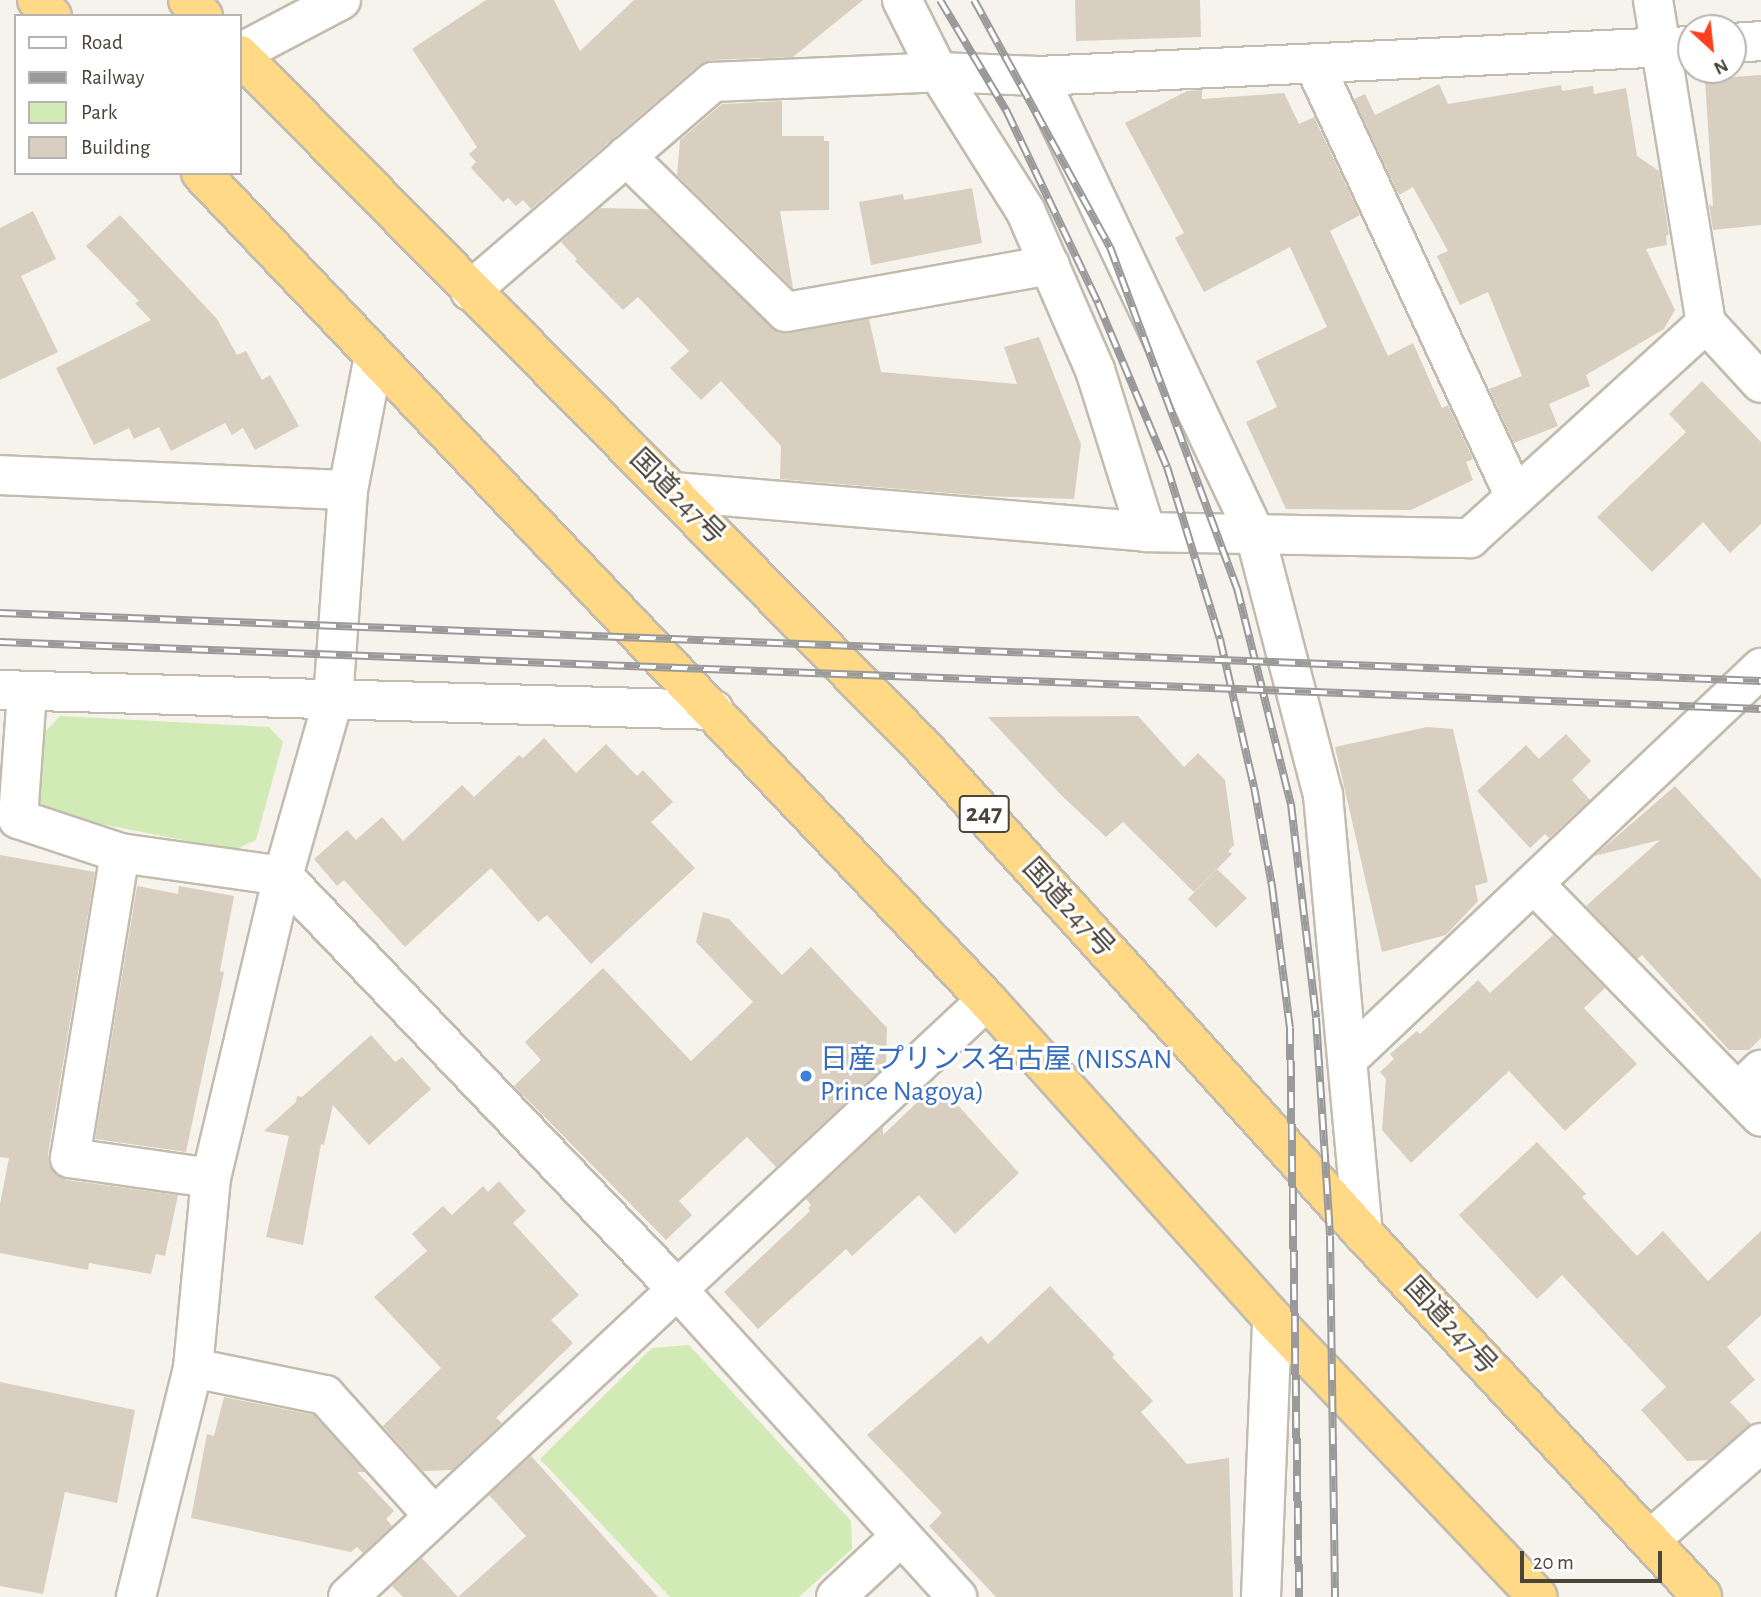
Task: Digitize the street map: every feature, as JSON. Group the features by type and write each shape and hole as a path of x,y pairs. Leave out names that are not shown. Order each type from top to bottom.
{"highway":[{"path":"37,0 50,14"},
{"path":"188,0 201,14"},
{"name":"国道247号","path":"242,56 470,291 674,492 922,746 1363,1233 1651,1539 1702,1597"},
{"path":"203,175 986,999 1272,1318 1538,1597"}],"street":[{"path":"242,53 341,0"},
{"path":"902,0 937,72 1026,212 1095,370 1146,532"},
{"path":"1653,0 1676,48 1706,323 1761,383"},
{"path":"470,291 713,82 937,72 1038,76 1676,48"},
{"path":"1314,64 1515,497"},
{"path":"1038,76 1255,534 1324,795 1363,1233"},
{"path":"626,156 786,312 1050,265"},
{"path":"674,492 1146,532 1470,538 1706,323"},
{"path":"136,1597 193,1367 211,1178 283,876 333,700 348,490 374,356"},
{"path":"0,475 348,490"},
{"path":"1348,1059 1761,668"},
{"path":"714,710 14,691 18,818 120,853 283,876 676,1288 957,1597"},
{"path":"120,853 70,1158 211,1178"},
{"path":"1534,884 1753,1093"},
{"path":"348,1597 986,999"},
{"path":"1261,1597 1272,1318"},
{"path":"193,1367 325,1395 433,1515"},
{"path":"1651,1539 1761,1443"},
{"path":"836,1597 901,1536"}],"green space":[{"path":"60,716 269,727 283,742 256,840 234,850 45,813 36,799 45,732"},
{"path":"689,1345 851,1521 852,1549 799,1597 670,1597 540,1459 652,1348"}],"building":[{"path":"486,0 554,0 580,51 634,0 863,0 793,57 712,60 699,65 531,209 523,200 516,206 508,198 503,202 471,168 476,162 469,154 477,147 412,49"},
{"path":"1075,0 1200,0 1201,37 1076,41"},
{"path":"1761,75 1761,225 1713,230 1709,204 1713,207 1705,84 1747,84 1747,76"},
{"path":"1439,84 1448,104 1561,85 1562,91 1593,86 1594,94 1626,88 1637,156 1659,171 1669,235 1666,236 1667,245 1646,249 1675,310 1664,329 1586,375 1590,386 1549,404 1558,426 1514,443 1489,389 1522,376 1488,292 1460,305 1437,256 1448,251 1413,187 1399,195 1354,99 1365,94 1375,115"},
{"path":"1202,90 1202,99 1284,93 1299,124 1314,117 1360,215 1330,231 1388,356 1413,343 1442,408 1448,405 1473,459 1466,462 1473,480 1411,510 1286,509 1246,422 1277,407 1256,361 1327,327 1290,247 1204,292 1175,238 1184,233 1125,123 1187,91"},
{"path":"782,101 782,136 824,136 824,141 829,141 829,210 780,211 793,288 677,175 680,140 722,104"},
{"path":"972,188 982,243 871,265 859,202 903,194 904,200"},
{"path":"600,208 649,209 779,333 869,319 881,372 1017,384 1004,347 1039,337 1081,444 1074,499 984,496 780,479 781,446 721,381 701,400 670,368 689,351 638,297 623,310 575,261 577,259 561,242"},
{"path":"33,211 56,259 21,276 58,352 0,380 0,228"},
{"path":"120,215 217,319 237,355 246,351 262,380 270,375 299,426 255,450 243,428 232,435 225,423 171,451 159,427 134,439 129,428 94,445 56,368 151,320 135,303 139,301 86,246"},
{"path":"1702,381 1761,442 1761,524 1730,553 1703,522 1652,572 1597,517 1686,432 1669,414"},
{"path":"1138,716 1184,767 1198,753 1225,780 1234,845 1228,851 1232,854 1194,892 1123,822 1106,837 1061,795 988,717"},
{"path":"1427,727 1453,729 1488,882 1475,886 1478,901 1446,935 1382,952 1335,747"},
{"path":"1566,734 1591,761 1572,780 1590,800 1549,838 1545,834 1530,848 1477,791 1526,745 1539,759"},
{"path":"544,738 576,773 606,744 637,776 643,770 673,802 651,822 695,868 591,964 547,915 538,922 491,868 405,947 344,880 337,886 314,859 347,830 356,840 382,817 403,841 462,785 474,797 519,755 523,758"},
{"path":"1675,786 1761,879 1761,1038 1749,1050 1729,1050 1642,955 1637,959 1586,906 1660,840 1594,856"},
{"path":"0,855 95,872 48,1154 49,1165 56,1175 67,1180 178,1195 165,1256 156,1254 151,1274 89,1263 88,1270 0,1253 0,1204 9,1158 0,1157"},
{"path":"1217,869 1247,898 1216,928 1188,899"},
{"path":"137,886 178,894 179,886 234,896 220,971 224,972 186,1152 95,1139"},
{"path":"703,912 729,919 782,975 811,947 887,1028 886,1065 776,1167 747,1137 679,1201 692,1215 666,1240 514,1086 541,1060 525,1042 603,968 691,1061 753,1002 696,942"},
{"path":"1553,935 1605,988 1584,1008 1637,1064 1565,1131 1509,1071 1411,1163 1382,1130 1386,1079 1380,1072 1394,1059 1390,1054 1417,1031 1420,1034 1478,980 1490,993"},
{"path":"371,1035 395,1062 402,1057 431,1089 369,1145 333,1105 324,1145 321,1144 303,1245 266,1237 289,1136 264,1131 296,1102 297,1096 302,1097"},
{"path":"946,1092 1019,1173 955,1234 919,1195 852,1256 846,1249 758,1329 724,1292 810,1211 808,1208 811,1205 806,1199 883,1127 883,1135 925,1095"},
{"path":"1537,1142 1586,1194 1582,1197 1637,1256 1663,1231 1708,1281 1761,1231 1761,1315 1727,1347 1755,1380 1730,1402 1751,1424 1708,1460 1687,1461 1641,1410 1666,1387 1562,1275 1537,1299 1459,1215"},
{"path":"499,1181 526,1211 513,1223 579,1295 551,1320 573,1343 496,1418 502,1423 452,1470 423,1471 383,1426 441,1368 374,1297 427,1251 412,1234 443,1206 452,1215 483,1186 488,1192"},
{"path":"1050,1286 1115,1355 1112,1357 1153,1401 1141,1412 1187,1464 1229,1458 1233,1597 996,1597 929,1526 942,1513 867,1435 981,1336 988,1344"},
{"path":"0,1382 135,1410 117,1503 65,1492 43,1594 0,1586"},
{"path":"224,1397 314,1415 365,1472 357,1472 394,1511 386,1519 392,1526 363,1553 357,1547 351,1552 191,1518 207,1434 214,1436"},
{"path":"531,1456 658,1597 458,1597 526,1536 489,1495"},
{"path":"422,1558 458,1597 403,1597 392,1586"}],"railway":[{"path":"940,0 1007,112 1098,303 1167,467 1220,639 1254,787 1272,886 1290,1028 1299,1597"},
{"path":"974,0 1110,247 1237,588 1291,804 1316,1018 1330,1236 1335,1597"},
{"path":"0,613 1761,681"},
{"path":"0,642 1761,709"}],"place":[{"name":"日産プリンス名古屋 (NISSAN Prince Nagoya)","path":"806,1076"}]}
